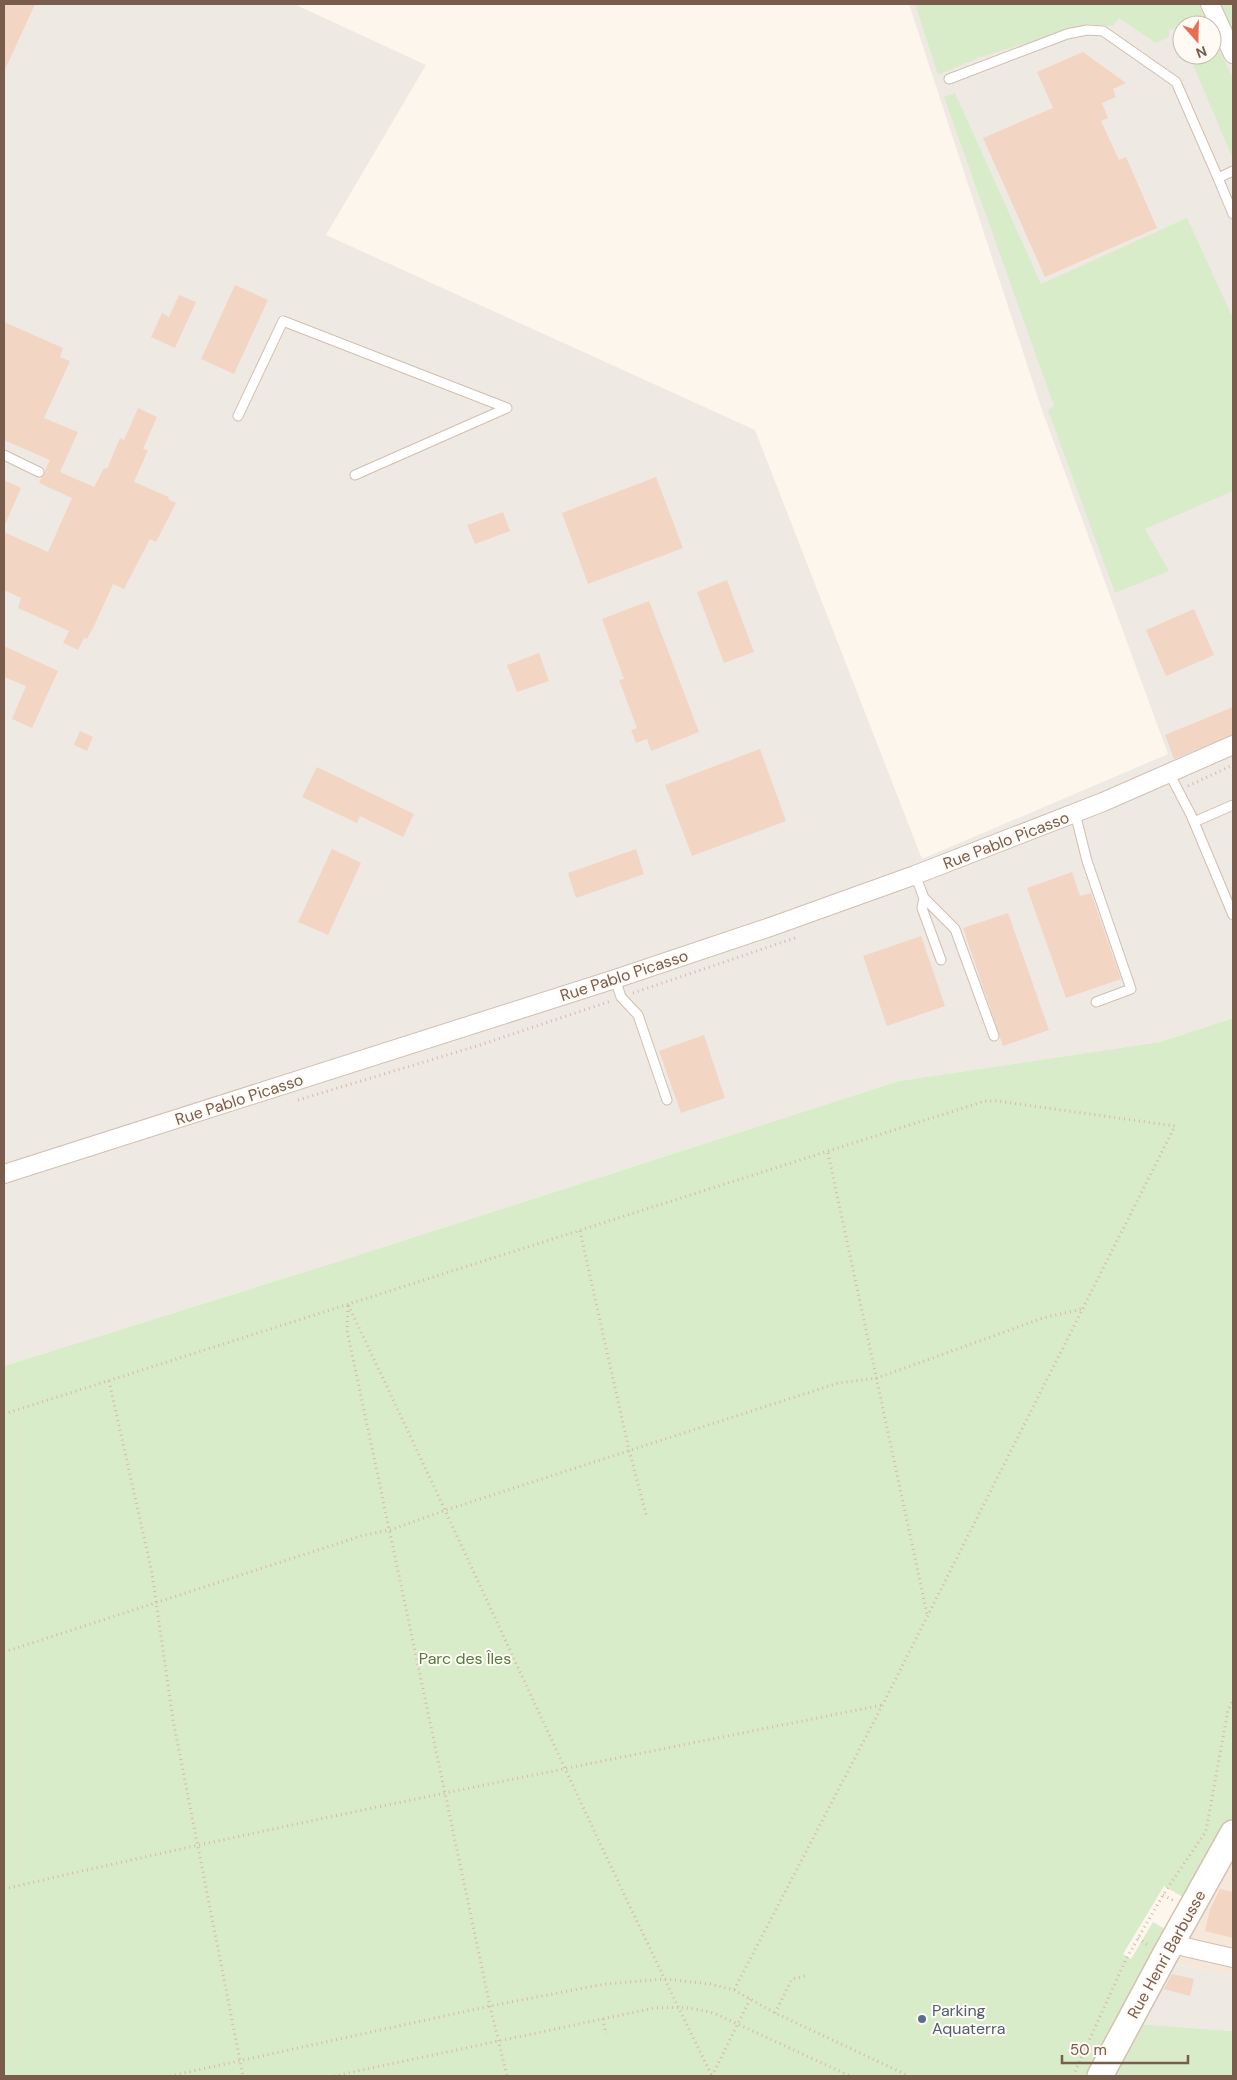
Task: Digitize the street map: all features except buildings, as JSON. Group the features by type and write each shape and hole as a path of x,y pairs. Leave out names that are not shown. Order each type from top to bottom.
{"street":[{"path":"1210,4 1233,54"},
{"name":"Rue Pablo Picasso","path":"4,1174 615,979 916,875 1076,813 1233,745"},
{"name":"Rue Henri Barbusse","path":"1100,2076 1172,1941 1233,1833"},
{"path":"1172,1941 1185,1947 1233,1958"}],"lane":[{"path":"949,79 1067,34 1087,30 1103,31 1176,82 1233,214"},
{"path":"1218,178 1233,171"},
{"path":"238,416 283,321 507,408 355,475"},
{"path":"4,455 39,472"},
{"path":"1169,773 1194,822 1233,915"},
{"path":"1194,822 1233,804"},
{"path":"1076,813 1086,861 1131,989 1096,1002"},
{"path":"916,875 924,898 955,929 994,1036"},
{"path":"924,898 922,908 941,960"},
{"path":"615,979 621,997 638,1015 667,1100"}],"path":[{"path":"4,1414 828,1153 985,1101 998,1101 1175,1126 882,1704 734,1990"},
{"path":"828,1153 927,1614"},
{"path":"580,1231 629,1450 647,1518"},
{"path":"348,1305 446,1510 565,1769 712,2076"},
{"path":"348,1305 347,1330 490,2006 507,2076"},
{"path":"4,1652 361,1536 390,1530 446,1510 838,1383 877,1378 1043,1318 1082,1309"},
{"path":"109,1381 157,1603 173,1720 243,2076"},
{"path":"1073,2076 1126,1959 1163,1895 1206,1831 1228,1710 1233,1700"},
{"path":"4,1889 196,1844 882,1704"},
{"path":"774,2013 792,1979 805,1976"},
{"path":"170,2076 490,2006 605,1984 665,1979 710,1984 734,1990 774,2013 910,2076"},
{"path":"712,2076 740,2024 750,1999"},
{"path":"334,2076 654,2008 678,2006 696,2008 740,2024 850,2076"},
{"path":"603,2019 606,2034"}],"shaded area":[{"path":"4,4 294,4 426,65 326,235 755,430 922,859 1168,754 1042,410 909,4 1233,4 1233,1018 1160,1042 899,1081 343,1260 4,1366"},
{"path":"1233,1833 1233,1976 1171,1963"},
{"path":"1171,1963 1233,1976 1233,2031 1139,2024"}],"green space":[{"path":"915,4 1199,4 1204,15 1172,15 1172,29 1169,30 1169,37 1156,43 1119,18 1113,26 1087,24 978,58 938,75"},
{"path":"1219,4 1233,4 1233,36"},
{"path":"1222,55 1233,78 1233,159 1193,65 1222,65"},
{"path":"955,93 1041,284 1187,218 1231,314 1233,314 1233,491 1145,529 1169,571 1115,593 1048,410 1054,406 944,97"},
{"name":"Parc des Îles","path":"1233,1018 1233,1819 1224,1839 1188,1900 1164,1886 1123,1954 1131,1959 1153,1922 1165,1929 1166,1932 1092,2076 4,2076 4,1366 343,1260 899,1081 1160,1042"},
{"path":"1139,2024 1233,2031 1233,2076 1115,2076"}],"place":[{"name":"Parking Aquaterra","path":"922,2019"}]}
